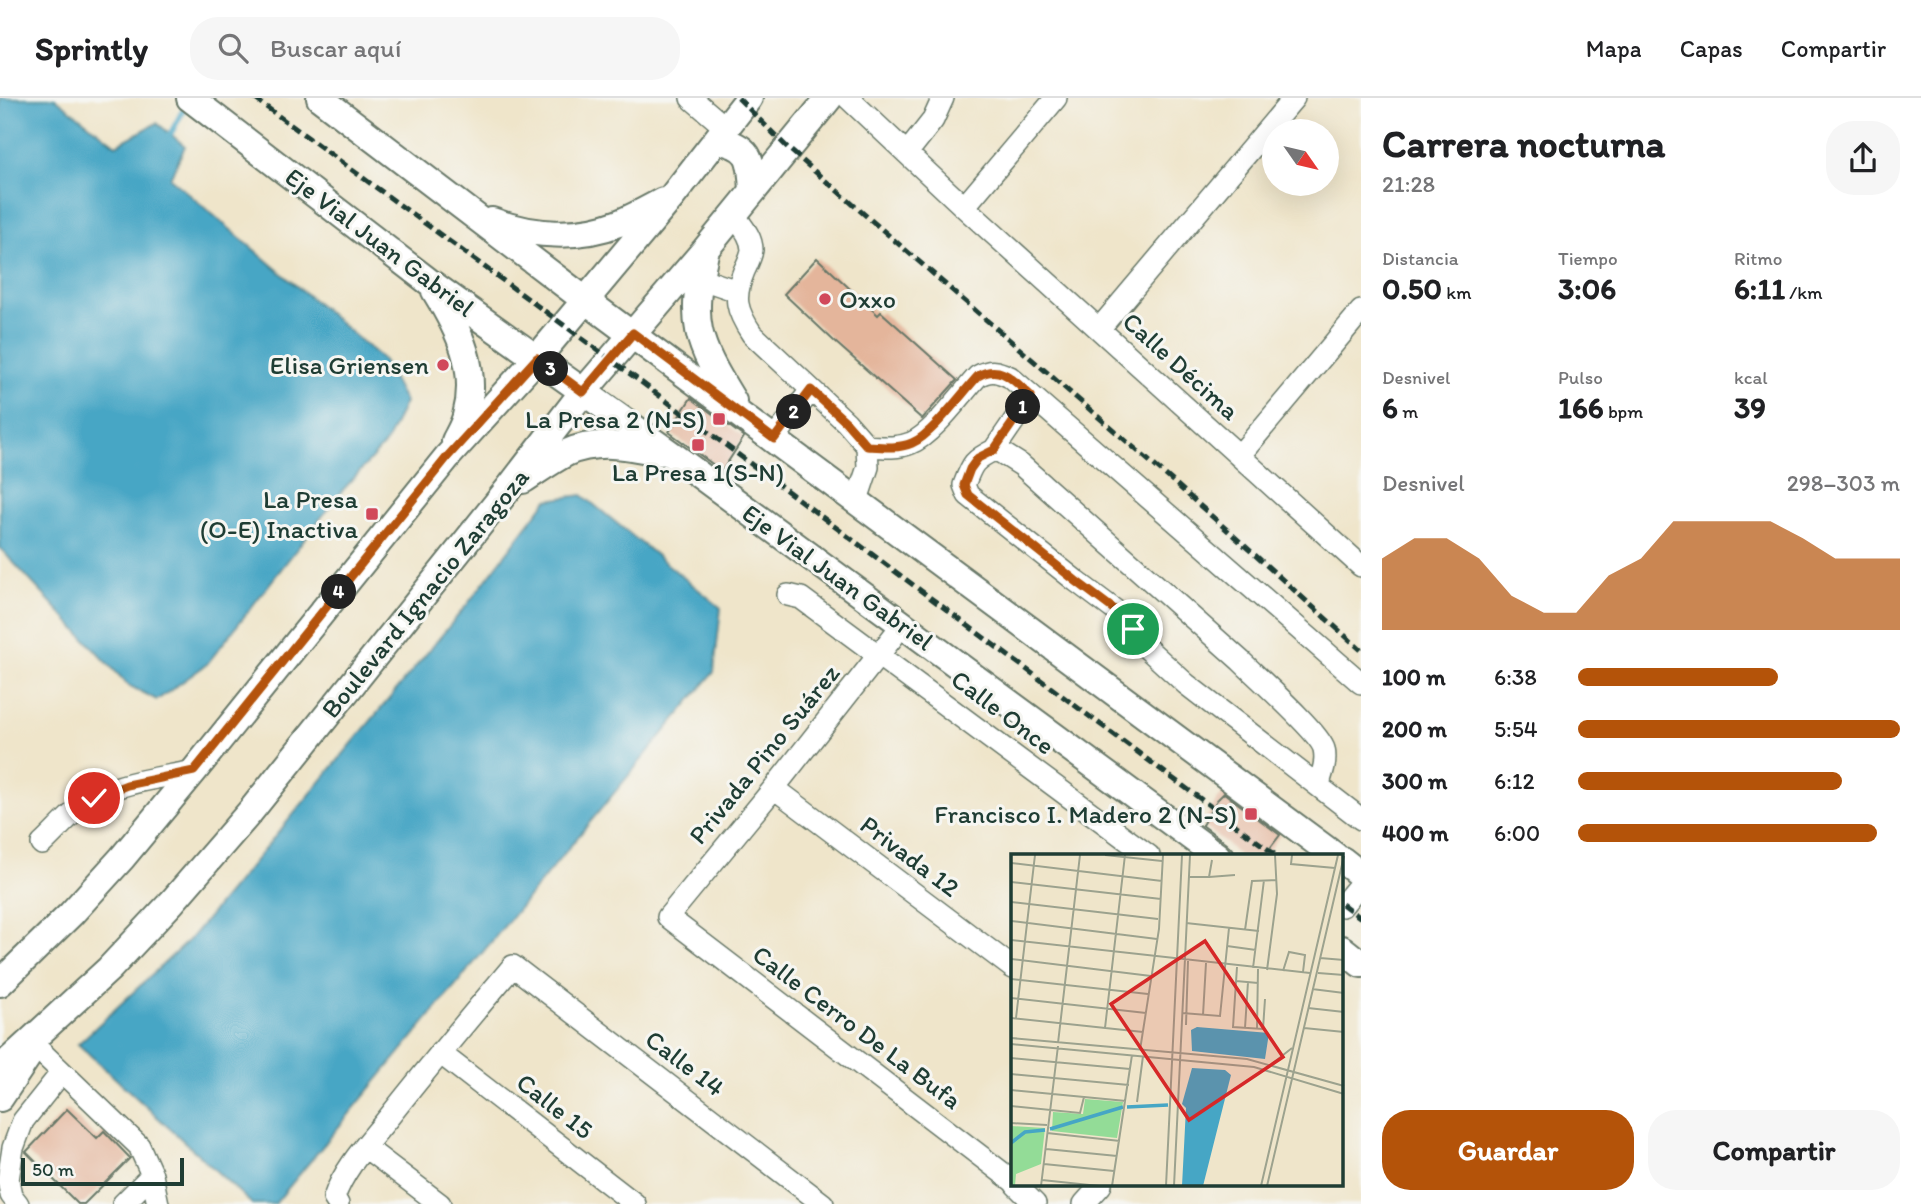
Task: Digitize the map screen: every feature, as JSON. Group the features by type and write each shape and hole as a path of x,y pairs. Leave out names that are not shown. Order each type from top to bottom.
{"main road":[{"name":"Eje Vial Juan Gabriel","path":"190,98 428,281 903,624 1214,854"},
{"path":"320,98 586,300 1332,854"},
{"path":"0,983 122,858 448,456 586,300 749,98"},
{"name":"Boulevard Ignacio Zaragoza","path":"0,1069 39,1038 109,969 172,902 250,812 583,392 705,250 829,98"},
{"path":"721,134 744,150 750,159 753,191"},
{"path":"475,215 513,229 572,233 619,223 671,198"},
{"path":"705,250 696,298 700,341 711,366 741,414"},
{"path":"428,281 454,322 466,351 470,379 466,418 448,456"},
{"path":"509,488 566,454 585,446 632,446 669,454"},
{"path":"1344,862 1361,875"},
{"path":"1344,951 1361,964"},
{"path":"0,1098 39,1038"}],"street":[{"path":"691,98 721,134"},
{"name":"Calle Décima","path":"848,98 964,207 1361,566"},
{"path":"907,153 933,120 943,98"},
{"path":"964,207 1056,98"},
{"path":"1099,329 1294,98"},
{"path":"734,215 748,235 752,249 737,291 736,299 741,318 752,334 846,422 867,446 868,467 857,500"},
{"path":"699,278 737,291"},
{"path":"1239,456 1361,311"},
{"path":"867,446 895,447 924,437 978,376 988,370 998,371 1010,377 1361,683"},
{"path":"774,439 811,390"},
{"path":"1031,396 994,450 978,458 970,469 964,485 968,495 1124,617 1139,641 1186,684 1361,819"},
{"path":"994,450 1021,465 1241,661 1313,732 1323,746 1325,763 1318,786"},
{"name":"Calle Once","path":"788,595 801,597 1146,854"},
{"name":"Privada Pino Suárez","path":"668,917 903,624"},
{"path":"42,844 81,806 94,798 127,785 194,771"},
{"name":"Privada 12","path":"774,788 1011,966"},
{"path":"1344,904 1361,883"},
{"name":"Calle Cerro De La Bufa","path":"668,917 1011,1180"},
{"name":"Calle 14","path":"440,1053 513,966 823,1204"},
{"path":"39,1038 62,1072 139,1146 152,1175 159,1204"},
{"path":"336,1201 338,1185 440,1053"},
{"name":"Calle 15","path":"440,1053 635,1204"},
{"path":"18,1204 4,1180 13,1148 23,1121 62,1072"},
{"path":"365,1147 439,1204"},
{"path":"123,1204 152,1175"},
{"name":"Calle Cerro De La Bufa","path":"1018,1186 1035,1204"},
{"path":"1084,1204 1100,1186"}],"water":[{"path":"0,98 55,98 116,145 157,123 185,146 170,178 382,359 405,402 386,443 342,491 207,664 157,700 128,685 0,548"},
{"path":"582,495 721,608 714,672 275,1204 252,1204 78,1044 190,939 466,606 547,500"}],"building":[{"path":"817,258 878,315 881,312 957,380 922,419 784,294"},
{"path":"691,398 744,437 722,471 669,432"},
{"path":"1224,793 1280,835 1266,854 1237,854 1202,825"},
{"path":"67,1109 97,1138 104,1131 130,1158 84,1204 78,1204 26,1152"}],"waterway":[{"path":"171,133 187,103"}],"railway":[{"path":"254,98 610,359 1274,854"},
{"path":"738,98 789,149 1177,485 1361,650"},
{"path":"1344,905 1361,918"}],"place":[{"name":"Oxxo","path":"825,299"},
{"name":"Elisa Griensen","path":"443,365"},
{"name":"La Presa 2 (N-S)","path":"719,419"},
{"name":"La Presa 1(S-N)","path":"698,445"},
{"name":"La Presa (O-E) Inactiva","path":"372,514"},
{"name":"Francisco I. Madero 2 (N-S)","path":"1251,814"}],"route":[{"path":"94,798 127,785 194,771 448,456 537,358 583,392 633,333 774,439 811,390 846,422 867,446 895,447 910,444 924,437 978,376 988,370 1010,377 1031,396 994,450 978,458 970,469 964,485 968,495 1124,617 1133,629"}]}
